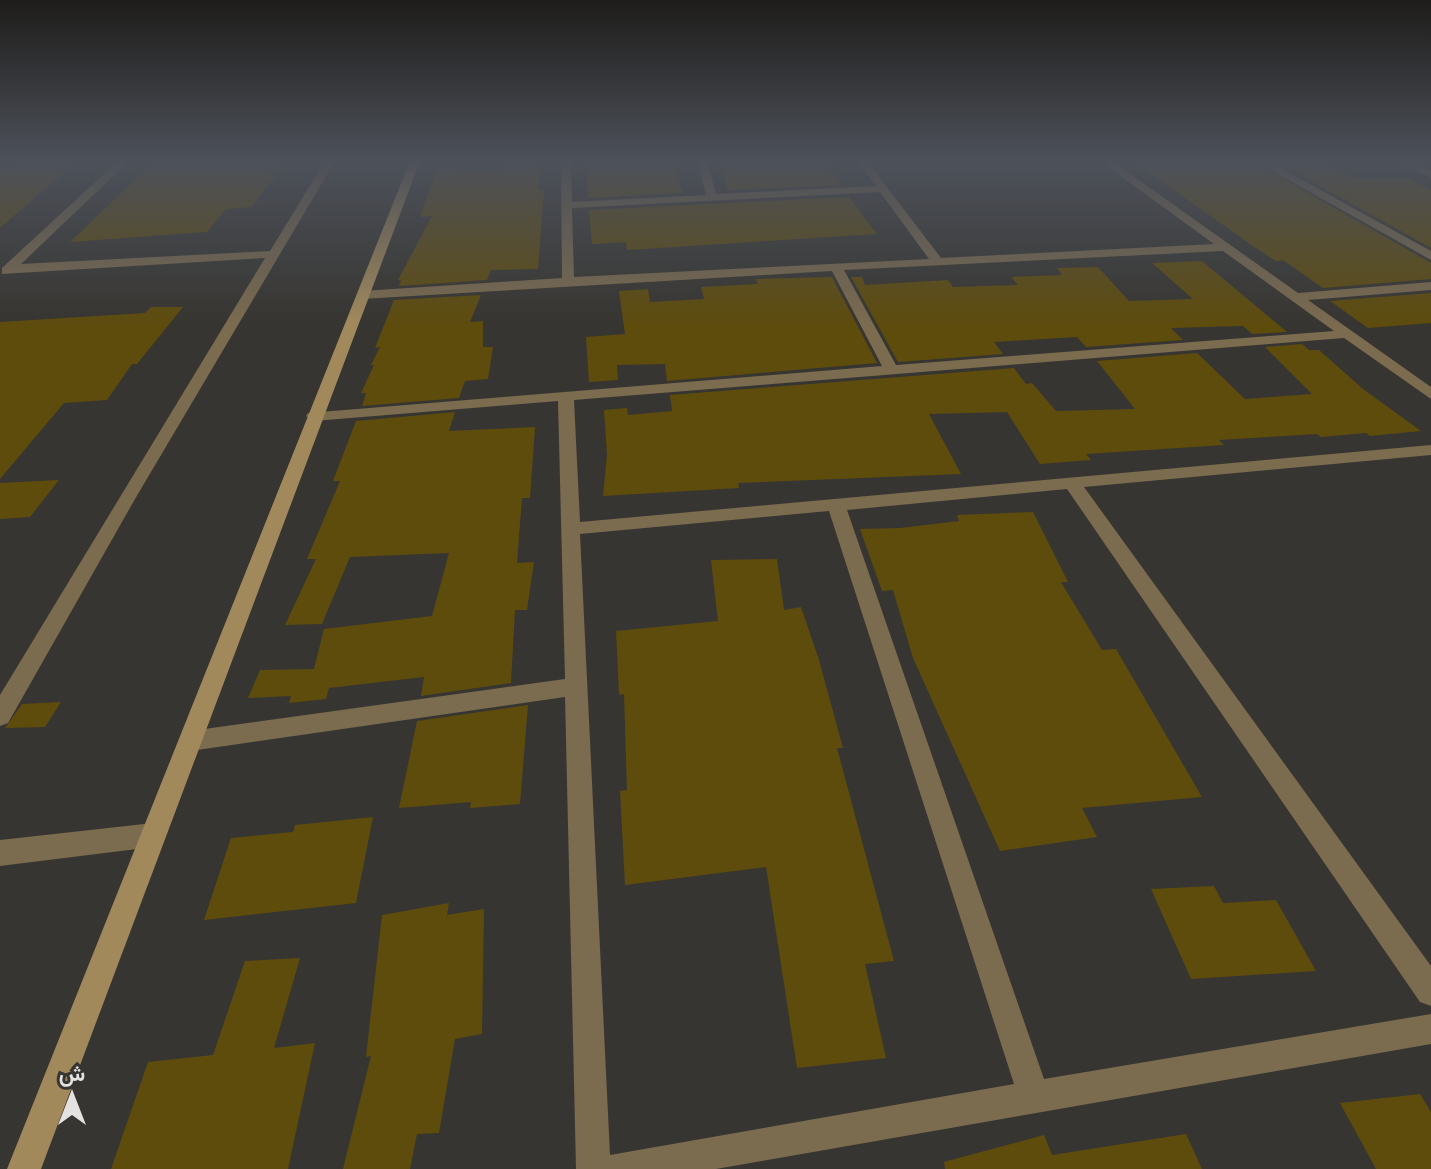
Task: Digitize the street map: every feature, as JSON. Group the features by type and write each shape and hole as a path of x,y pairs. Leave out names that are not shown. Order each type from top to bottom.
{"street":[{"path":"5,272 66,216"},
{"path":"0,716 297,216"},
{"path":"24,1169 393,216"},
{"path":"567,216 568,281"},
{"path":"902,216 936,260"},
{"path":"1181,216 1431,394"},
{"path":"1358,216 1431,256"},
{"path":"362,295 936,260 1225,247"},
{"path":"5,272 274,254"},
{"path":"835,266 892,371"},
{"path":"1295,297 1431,286"},
{"path":"314,416 1347,334"},
{"path":"566,396 593,1169"},
{"path":"572,529 1431,450"},
{"path":"1072,483 1431,991"},
{"path":"836,505 1034,1097"},
{"path":"190,741 578,686"},
{"path":"0,853 153,835"},
{"path":"617,1169 1431,1029"}],"building":[{"path":"0,216 14,216 0,228"},
{"path":"98,216 221,216 207,232 70,242"},
{"path":"421,216 542,216 538,269 491,270 487,280 399,286 401,280 398,280 432,216"},
{"path":"589,216 863,216 877,234 627,250 626,242 592,244"},
{"path":"1210,216 1348,216 1431,263 1431,279 1323,288 1283,260 1276,261"},
{"path":"1373,216 1431,216 1431,248"},
{"path":"1202,261 1287,332 1252,334 1243,326 1171,328 1183,340 1086,347 1077,337 994,342 1003,354 898,362 851,277 862,277 865,285 948,280 953,287 1018,285 1011,277 1062,275 1057,268 1098,267 1129,301 1193,299 1152,263"},
{"path":"832,277 877,363 667,381 665,364 617,365 618,380 589,382 586,337 625,334 619,291 648,289 650,302 704,299 701,287 758,284 756,279"},
{"path":"1431,293 1431,323 1368,328 1330,301"},
{"path":"481,295 470,322 483,321 483,347 493,347 488,379 465,381 459,398 362,406 366,393 361,393 374,365 371,365 380,347 375,348 394,300"},
{"path":"151,307 183,307 137,364 132,364 107,400 64,403 0,479 0,322 145,313"},
{"path":"1302,344 1309,350 1319,350 1363,389 1421,431 1370,436 1366,433 1321,437 1317,434 1219,440 1224,445 1086,454 1091,460 1040,464 1007,412 929,414 961,474 738,483 739,488 603,496 607,455 604,410 627,408 628,415 672,411 670,395 1014,368 1026,384 1032,383 1056,411 1135,409 1097,361 1197,353 1245,399 1312,394 1265,347"},
{"path":"455,412 449,431 535,427 530,498 522,498 517,563 534,562 527,610 515,610 511,683 421,696 424,677 329,688 326,699 289,703 291,696 248,698 260,670 314,669 324,629 432,616 449,553 350,557 322,624 285,625 316,559 307,559 340,481 333,481 356,421"},
{"path":"59,480 30,517 0,519 0,483"},
{"path":"1033,512 1068,582 1061,582 1102,650 1116,649 1202,797 1082,808 1097,837 1000,851 913,658 893,590 882,591 860,529 959,521 957,515"},
{"path":"777,559 784,610 801,607 819,660 843,748 837,748 894,961 865,964 886,1058 797,1068 766,867 625,885 620,791 627,790 624,694 619,695 616,631 718,621 711,560"},
{"path":"61,702 45,727 5,728 22,704"},
{"path":"528,705 520,804 470,808 471,802 399,808 417,721"},
{"path":"373,817 356,903 204,920 231,838 293,832 295,825"},
{"path":"1214,886 1223,903 1276,900 1316,971 1191,979 1151,889"},
{"path":"449,903 447,915 484,909 482,1034 455,1039 439,1133 417,1134 410,1169 343,1169 371,1056 366,1057 382,915"},
{"path":"300,958 274,1048 315,1043 288,1169 111,1169 148,1062 213,1055 245,961"},
{"path":"1420,1094 1431,1112 1431,1169 1376,1169 1340,1103"},
{"path":"1186,1134 1202,1169 945,1169 944,1162 1044,1135 1052,1155"}]}
